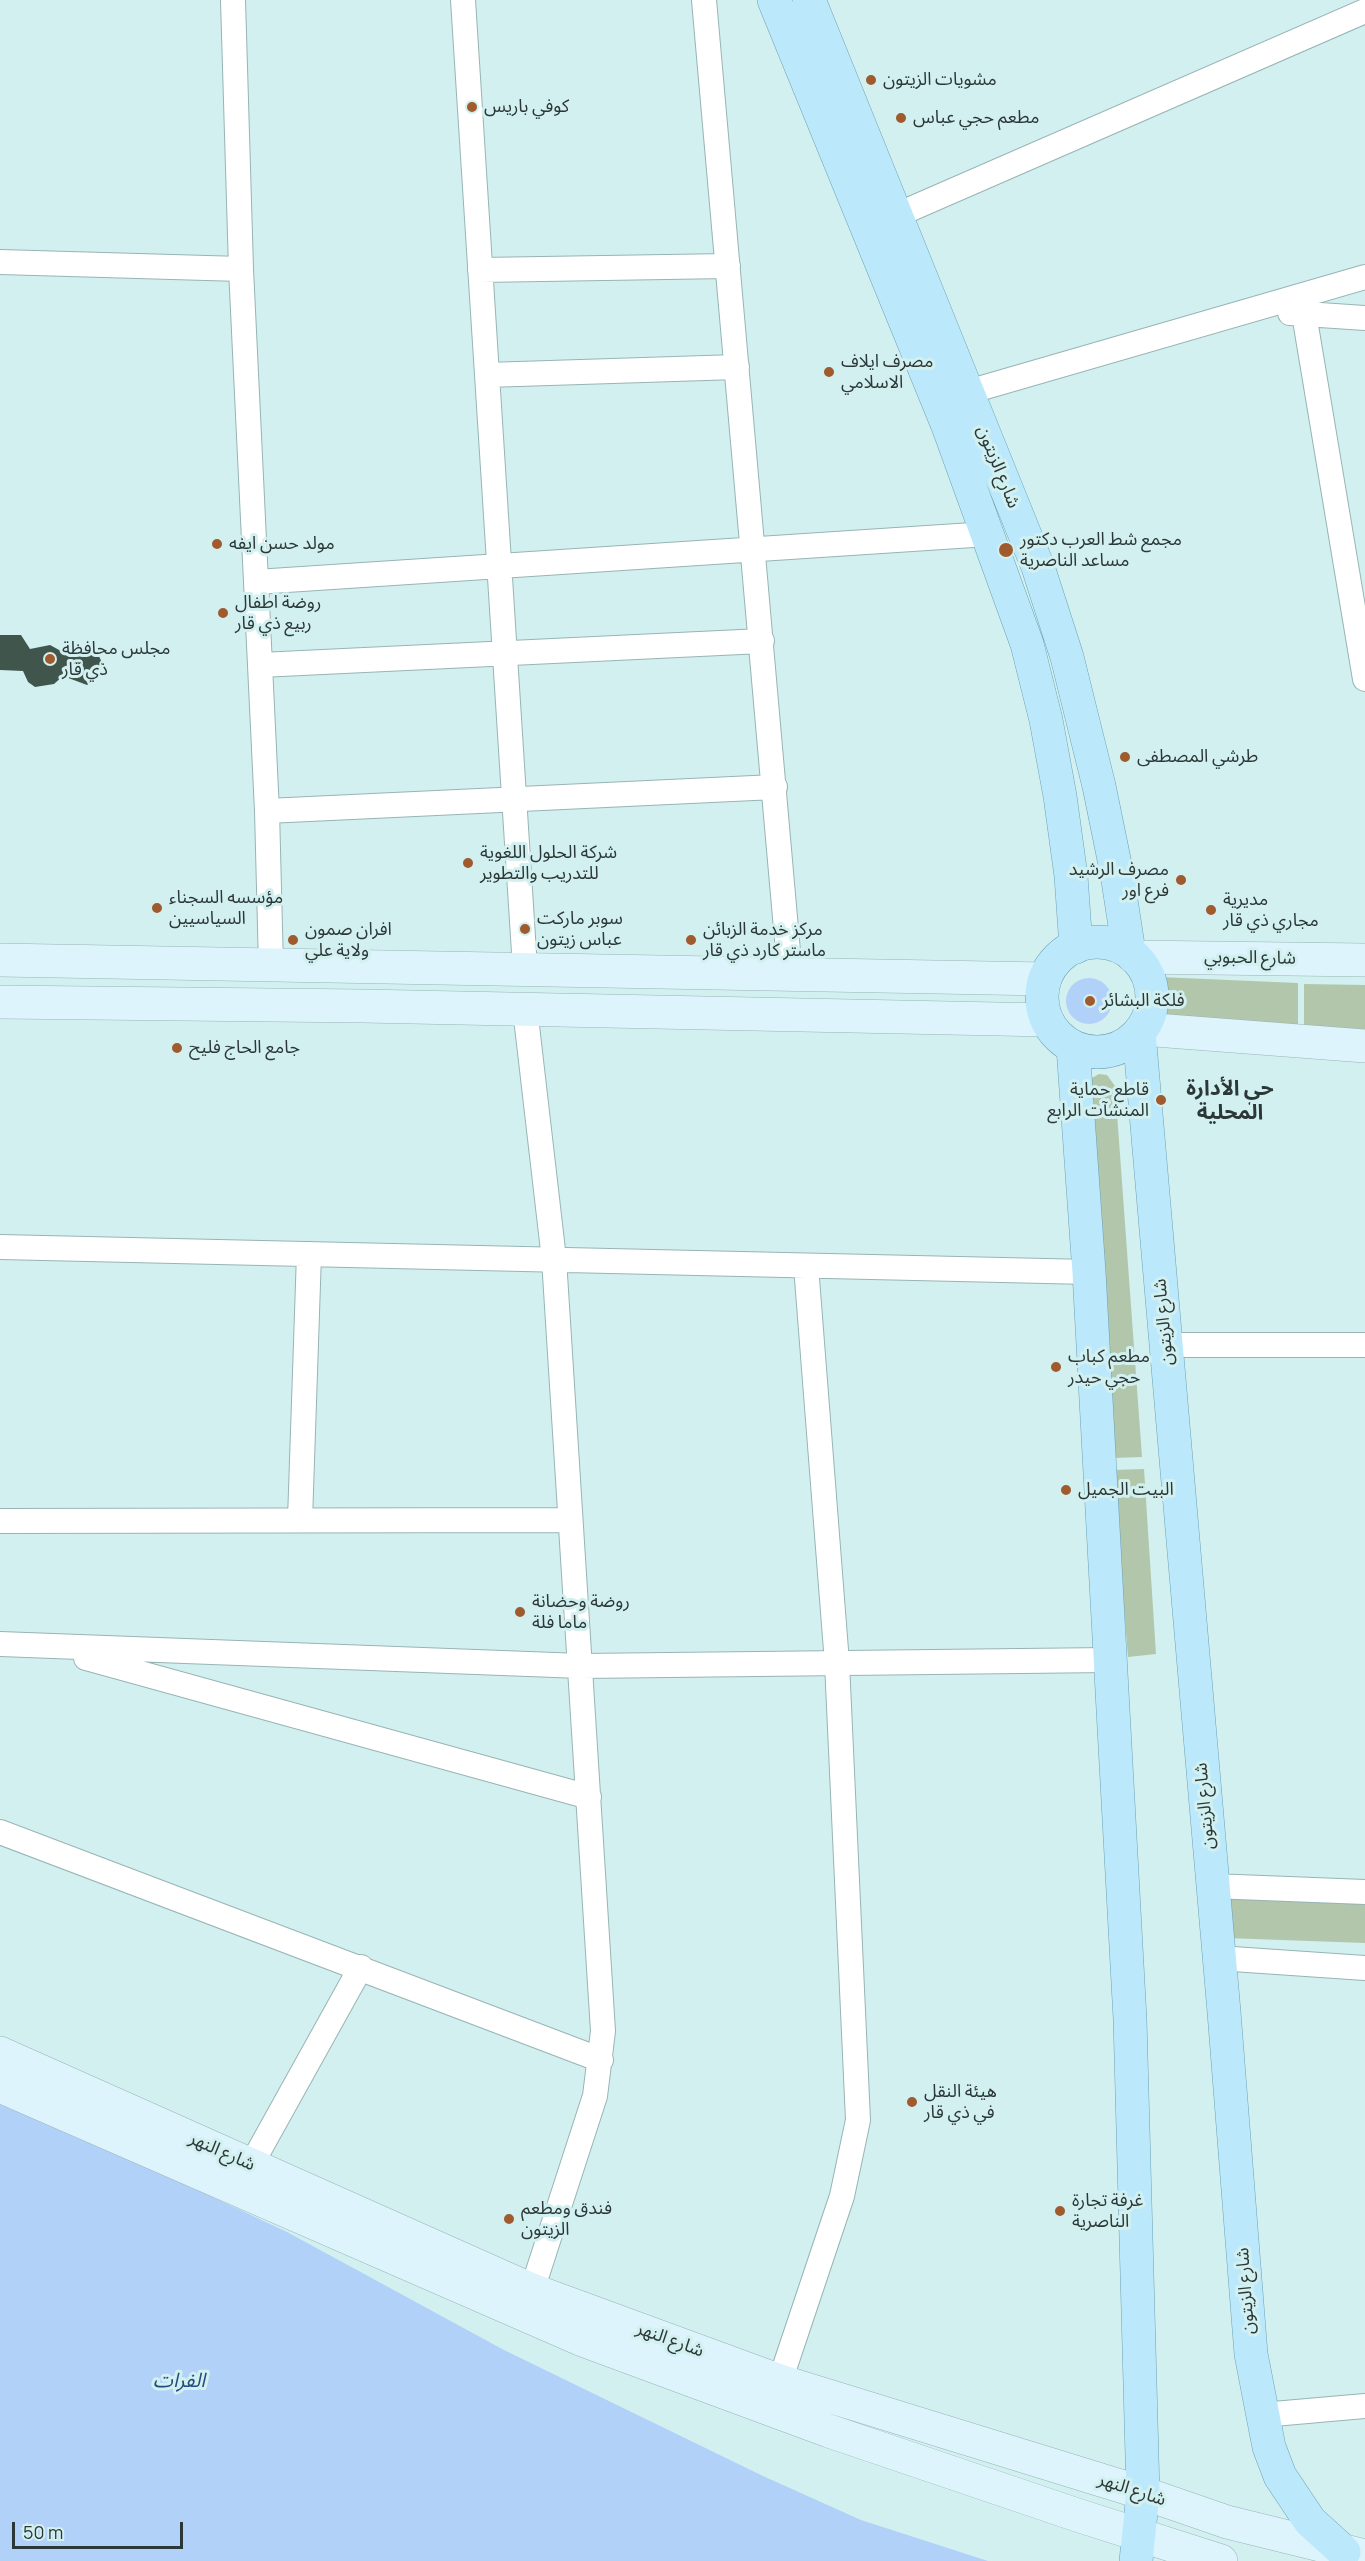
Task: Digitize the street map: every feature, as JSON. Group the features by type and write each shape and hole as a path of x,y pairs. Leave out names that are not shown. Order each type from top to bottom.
{"main road":[{"name":"شارع الزيتون","path":"774,0 868,227 988,534 1028,644 1046,720 1071,876 1076,947"},
{"name":"شارع الزيتون","path":"809,0 1038,567 1067,657 1099,786 1132,955"},
{"path":"1094,942 1112,945 1132,955 1145,969 1151,983 1152,999 1149,1015 1140,1031 1125,1045 1108,1051 1090,1052 1072,1047 1058,1035 1047,1020 1042,993 1045,980 1062,955 1076,947 1094,942"},
{"name":"شارع الحبوبي","path":"1132,955 1365,960"},
{"path":"0,960 272,966 525,968 1045,980"},
{"path":"363,1006 365,965"},
{"path":"0,1002 363,1006 1047,1020"},
{"name":"شارع الزيتون","path":"1140,1031 1251,2354 1269,2447 1289,2493 1310,2521 1354,2554"},
{"path":"1140,1031 1365,1046"},
{"path":"1072,1047 1089,1272 1130,2019 1143,2493 1138,2547"},
{"name":"شارع النهر","path":"0,2053 532,2290 780,2380 1143,2493 1227,2522 1354,2554"},
{"name":"شارع النهر","path":"0,2086 580,2339 829,2431 1077,2515 1138,2547 1221,2561"}],"street":[{"path":"233,0 241,269 267,810 272,966"},
{"path":"463,0 525,968"},
{"path":"704,0 790,974"},
{"path":"897,215 1365,12"},
{"path":"0,262 241,269"},
{"path":"480,270 728,266"},
{"path":"968,392 1365,277"},
{"path":"1245,310 1365,318"},
{"path":"1304,314 1365,679"},
{"path":"487,375 737,367"},
{"path":"256,582 988,534"},
{"path":"260,665 762,641"},
{"path":"267,810 775,787"},
{"path":"525,1009 554,1259 603,2031 595,2096 532,2290"},
{"path":"0,1246 1089,1272"},
{"path":"300,1520 309,1254"},
{"path":"780,2380 843,2196 858,2120 837,1664 806,1266"},
{"path":"1167,1345 1365,1345"},
{"path":"0,1521 570,1520"},
{"path":"0,1644 581,1666 1109,1660"},
{"path":"46,1647 589,1797"},
{"path":"0,1832 361,1967 601,2060"},
{"path":"1212,1886 1365,1892"},
{"path":"1218,1958 1365,1968"},
{"path":"250,2165 361,1967"},
{"path":"1262,2415 1365,2406"}],"green space":[{"path":"1159,977 1298,983 1298,1028 1159,1024"},
{"path":"1304,984 1365,985 1365,1031 1304,1028"},
{"path":"1099,1074 1107,1075 1115,1086 1142,1457 1113,1458 1090,1079"},
{"path":"1144,1469 1156,1654 1128,1657 1113,1470"},
{"path":"1228,1895 1365,1898 1365,1943 1226,1938"}],"water":[{"path":"1089,978 1098,979 1106,984 1111,992 1111,1010 1106,1018 1098,1023 1089,1024 1080,1023 1072,1018 1067,1010 1066,1001 1067,992 1072,984 1080,979"},
{"name":"الفرات","path":"0,2097 287,2232 504,2350 763,2476 861,2520 988,2561 0,2561"}],"building":[{"name":"مجلس محافظة ذي قار","path":"0,635 21,635 30,649 50,645 61,651 89,649 99,656 102,663 98,677 87,685 63,676 54,684 35,687 28,682 23,671 0,670"}],"place":[{"name":"مشويات الزيتون","path":"871,80"},
{"name":"كوفي باريس","path":"472,107"},
{"name":"مطعم حجي عباس","path":"901,118"},
{"name":"مصرف ايلاف الاسلامي","path":"829,372"},
{"name":"مولد حسن ايفه","path":"217,544"},
{"name":"مجمع شط العرب دكتور مساعد الناصرية","path":"1006,550"},
{"name":"روضة اطفال ربيع ذي قار","path":"223,613"},
{"name":"مجلس محافظة ذي قار","path":"50,659"},
{"name":"طرشي المصطفى","path":"1125,757"},
{"name":"شركة الحلول اللغوية للتدريب والتطوير","path":"468,863"},
{"name":"مصرف الرشيد فرع اور","path":"1181,880"},
{"name":"مؤسسه السجناء السياسيين","path":"157,908"},
{"name":"مديرية مجاري ذي قار","path":"1211,910"},
{"name":"سوبر ماركت عباس زيتون","path":"525,929"},
{"name":"افران صمون ولاية علي","path":"293,940"},
{"name":"مركز خدمة الزبائن ماستر كارد ذي قار","path":"691,940"},
{"name":"فلكة البشائر","path":"1090,1001"},
{"name":"جامع الحاج فليح","path":"177,1048"},
{"name":"قاطع حماية المنشآت الرابع","path":"1161,1100"},
{"name":"مطعم كباب حجي حيدر","path":"1056,1367"},
{"name":"البيت الجميل","path":"1066,1490"},
{"name":"روضة وحضانة ماما فلة","path":"520,1612"},
{"name":"هيئة النقل في ذي قار","path":"912,2102"},
{"name":"غرفة تجارة الناصرية","path":"1060,2211"},
{"name":"فندق ومطعم الزيتون","path":"509,2219"}],"district":[{"name":"حي الأدارة المحلية","path":"1230,1101"}]}
